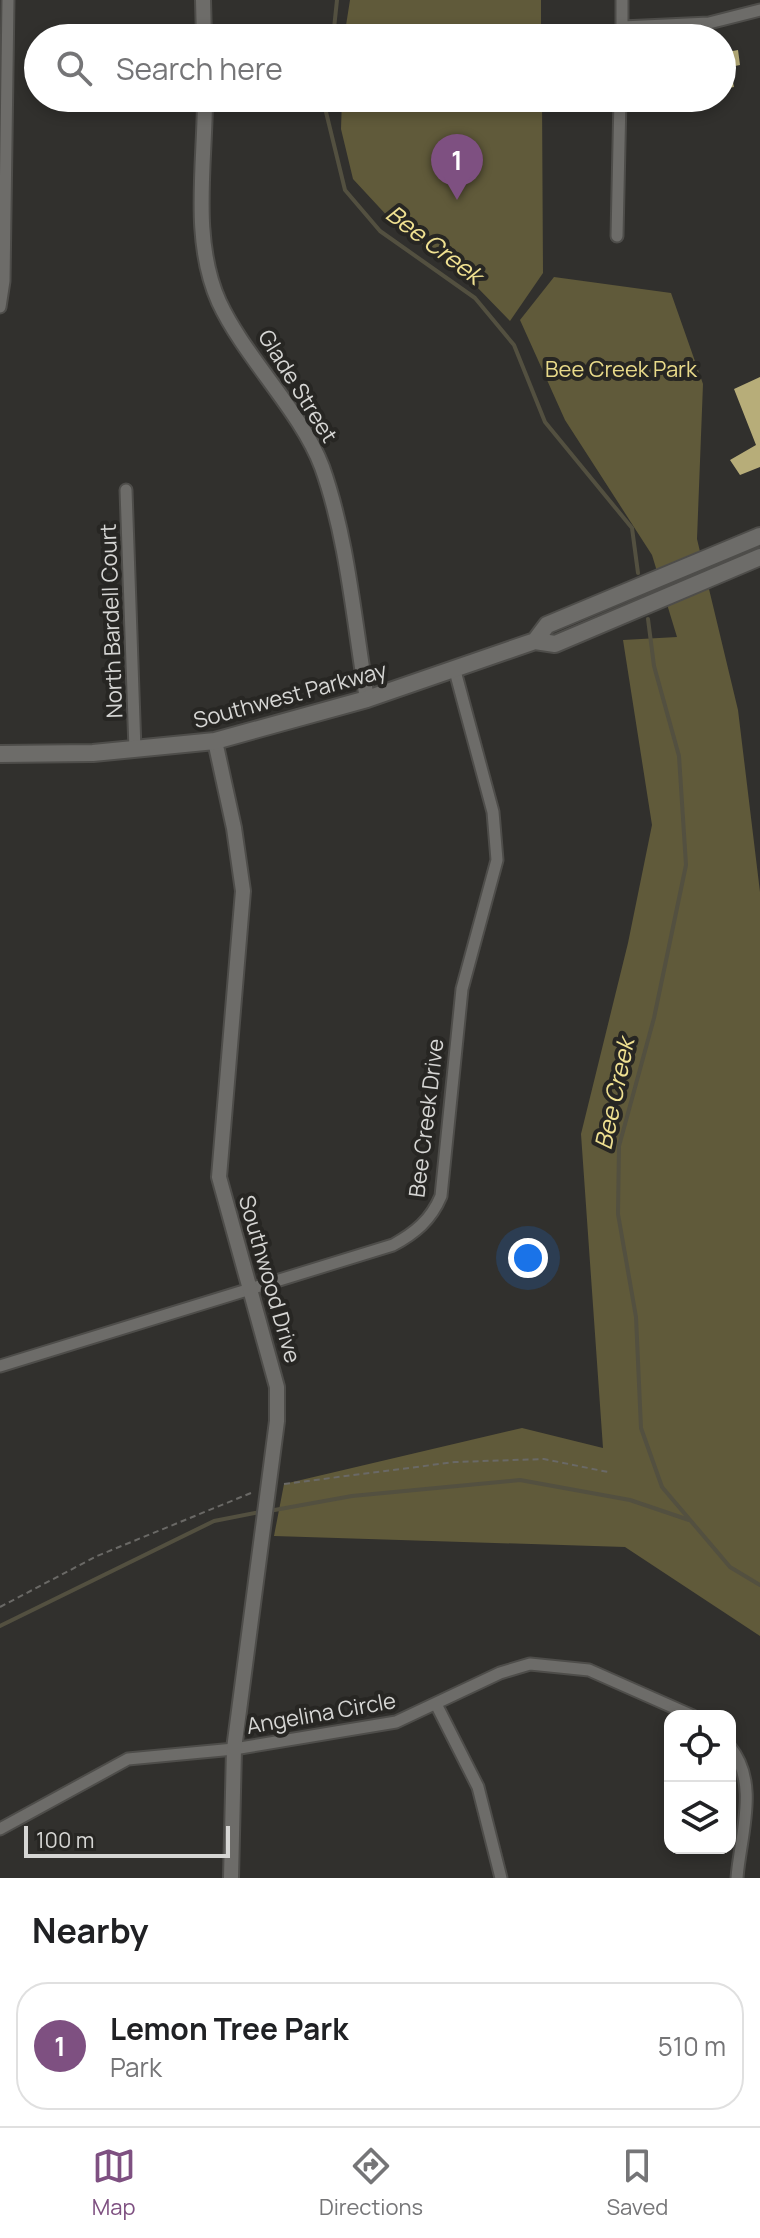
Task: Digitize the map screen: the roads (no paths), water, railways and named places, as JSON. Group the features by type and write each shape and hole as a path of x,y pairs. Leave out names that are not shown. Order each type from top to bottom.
{"main road":[{"name":"Southwest Parkway","path":"535,641 547,625 760,536"},
{"name":"Southwest Parkway","path":"0,754 135,750 215,741 367,699 535,641 555,644 760,557"}],"street":[{"path":"0,307 4,281 8,0"},
{"path":"203,0 204,24"},
{"path":"622,0 622,24"},
{"path":"699,24 760,10"},
{"name":"Glade Street","path":"205,112 203,223 208,273 220,304 320,463 333,502 367,699"},
{"path":"617,236 620,112"},
{"name":"North Bardell Court","path":"126,490 135,750"},
{"name":"Bee Creek Drive","path":"0,1366 393,1245 425,1222 441,1196 462,989 497,860 493,812 455,671"},
{"name":"Southwood Drive","path":"215,741 234,828 243,891 219,1177 226,1212 253,1289 277,1387 277,1421 234,1749 231,1878"},
{"name":"Angelina Circle","path":"0,1829 128,1759 234,1749 396,1722 437,1706 500,1673 530,1664 560,1664 589,1670 679,1710"},
{"path":"437,1706 478,1787 501,1878"},
{"path":"736,1757 743,1769 747,1789 747,1816 737,1878"}],"waterway":[{"name":"Bee Creek","path":"334,24 337,0"},
{"name":"Bee Creek","path":"326,112 345,190 380,231 475,298 514,345 545,422 632,528 638,573"},
{"name":"Bee Creek","path":"648,619 654,666 679,756 686,865 654,1018 619,1146 618,1214 636,1317 641,1428 662,1487 730,1567 760,1585"},
{"path":"269,1511 352,1496 520,1480 630,1500 689,1520"},
{"path":"0,1626 214,1521 260,1512"}],"place":[{"name":"Lemon Tree Park","path":"457,200"}],"park label":[{"name":"Bee Creek Park","path":"621,369"}]}
